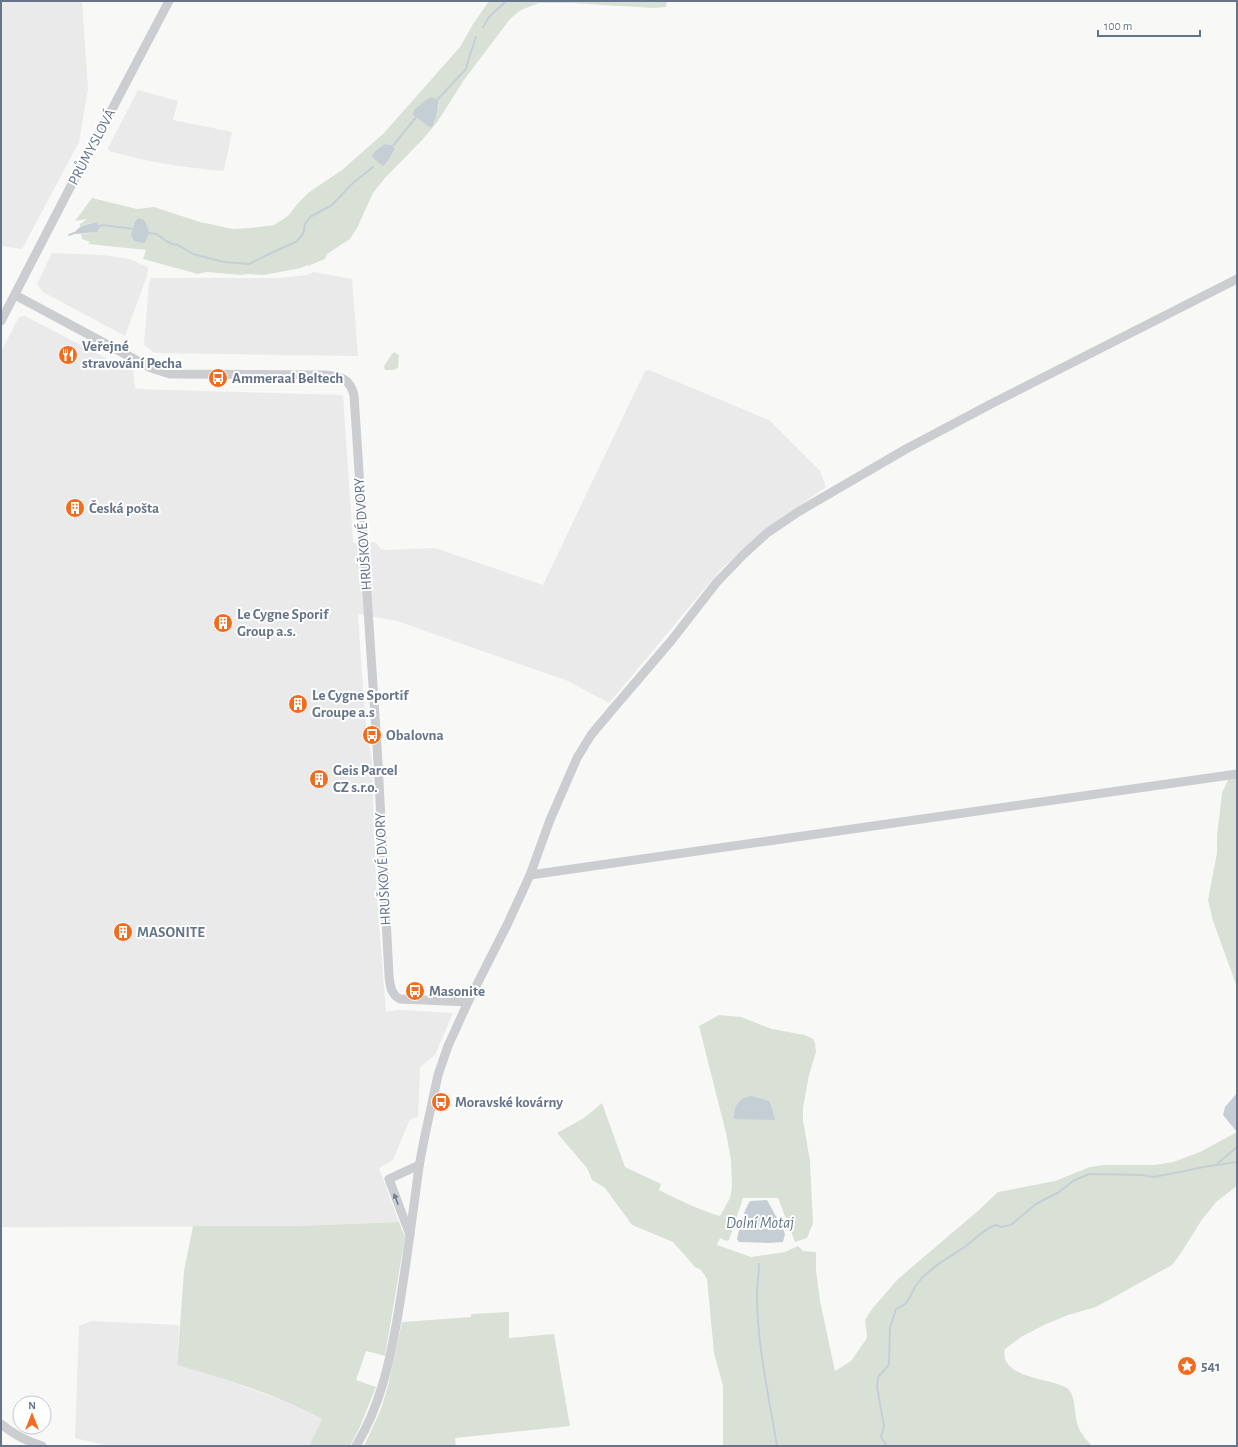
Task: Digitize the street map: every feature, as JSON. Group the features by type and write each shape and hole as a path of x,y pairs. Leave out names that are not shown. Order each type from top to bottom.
{"street":[{"name":"PRŮMYSLOVÁ","path":"15,294 169,1"},
{"path":"356,1446 373,1413 382,1391 396,1327 420,1165 438,1075 448,1046 468,1002 508,923 530,875 564,786 577,758 591,735 671,641 717,582 767,533 827,494 906,449 1237,279"},
{"path":"1,321 15,294"},
{"name":"HRUŠKOVÉ DVORY","path":"15,294 151,368 170,374 325,375 338,377 350,384 354,395 391,989 394,995 400,999 468,1002"},
{"path":"530,875 1237,774"},
{"path":"410,1236 389,1179 420,1165"},
{"path":"1,1424 25,1440 42,1446"}],"shaded area":[{"path":"1,1 82,1 88,89 79,142 22,249 1,246"},
{"path":"489,1 667,1 666,7 653,8 571,3 539,3 521,10 510,19 464,80 438,121 373,193 357,228 350,239 327,254 325,259 308,266 264,275 241,275 207,272 198,274 143,259 146,250 88,244 90,242 82,239 81,234 92,233 97,222 80,227 80,224 87,219 75,221 92,198 137,209 154,207 200,222 233,229 274,225 288,216 308,193 342,170 384,133 460,47 473,24","holes":["439,104 435,112 435,123 414,115","384,144 392,145 395,149 388,161 383,165 374,152"]},
{"path":"138,90 178,101 173,120 232,132 224,170 221,171 171,165 109,151 108,148"},
{"path":"52,253 103,255 129,259 148,267 147,276 125,336 43,292 37,284"},
{"name":"Ammeraal Beltech","path":"314,272 352,279 358,356 155,353 144,345 149,282 151,278 280,278 307,275"},
{"path":"25,316 129,370 133,369 135,389 343,395 353,543 375,542 381,549 388,550 435,548 543,585 645,371 649,370 769,420 820,471 826,487 766,529 722,568 609,703 568,681 397,621 358,614 365,718 372,762 376,885 386,1012 398,1010 453,1013 435,1055 420,1067 418,1117 410,1119 393,1160 379,1168 399,1222 295,1226 1,1227 1,352 19,317"},
{"path":"394,352 399,355 398,368 393,370 385,370 384,366"},
{"path":"1237,777 1237,987 1213,921 1208,900 1217,853 1217,835 1222,793 1229,778"},
{"path":"719,1015 741,1017 772,1029 805,1035 813,1039 815,1043 816,1052 809,1075 803,1108 803,1120 810,1161 813,1223 807,1238 795,1242 778,1198 743,1198 729,1240 726,1241 720,1238 717,1245 751,1257 785,1252 798,1246 803,1251 816,1252 816,1270 820,1301 835,1371 851,1361 867,1338 865,1320 872,1309 898,1279 998,1192 1055,1181 1090,1167 1104,1165 1154,1165 1173,1162 1200,1152 1237,1132 1237,1186 1216,1202 1201,1221 1172,1265 1096,1307 1068,1315 1044,1325 1021,1337 1005,1349 1005,1359 1009,1366 1027,1376 1059,1385 1070,1391 1079,1429 1092,1446 723,1446 723,1386 714,1353 707,1279 701,1270 695,1267 673,1242 632,1225 605,1188 592,1180 587,1168 557,1133 584,1118 602,1103 625,1167 661,1184 659,1190 697,1208 720,1216 730,1198 732,1187 731,1160 726,1133 699,1026"},
{"path":"399,1222 405,1237 385,1356 366,1351 356,1380 376,1387 359,1429 350,1446 309,1446 322,1419 287,1402 251,1388 177,1365 184,1271 193,1226 295,1226"},
{"path":"509,1312 509,1338 554,1334 570,1426 455,1438 456,1446 364,1446 381,1409 388,1386 402,1322 471,1317 471,1314"},
{"path":"91,1321 179,1325 177,1365 212,1375 278,1399 303,1409 322,1419 313,1439 309,1446 109,1446 75,1438 79,1326"}],"water":[{"path":"432,97 438,100 438,102 432,127 428,126 413,115 414,110 427,99"},
{"path":"384,144 392,145 395,149 388,161 383,166 372,156 374,152"},
{"path":"138,218 144,220 148,229 148,238 144,243 134,241 131,235 135,222"},
{"path":"97,222 99,229 97,232 75,233 76,230 87,224"},
{"path":"1237,1093 1237,1132 1223,1115 1225,1107"},
{"path":"752,1096 769,1101 775,1120 734,1119 735,1110 738,1103 744,1098"},
{"name":"Dolní Motaj","path":"767,1200 784,1231 785,1234 783,1242 739,1242 737,1239 741,1224 745,1210 750,1201"}],"waterway":[{"path":"483,27 489,17 506,1"},
{"path":"436,101 466,69 476,37"},
{"path":"392,147 417,116"},
{"path":"148,233 157,234 166,241 178,245 193,254 224,262 249,264 296,242 303,234 305,224 310,217 332,205 353,183 373,167"},
{"path":"97,227 103,225 134,229"},
{"path":"69,235 77,232"},
{"path":"887,1446 881,1437 884,1426 877,1387 878,1377 888,1366 890,1328 896,1309 905,1304 914,1288 927,1273 992,1226 996,1225 1001,1227 1011,1225 1036,1204 1059,1192 1073,1181 1089,1174 1143,1175 1153,1177 1216,1165 1237,1147"},
{"path":"1217,1165 1237,1162"},
{"path":"759,1264 757,1295 759,1333 777,1446"}],"place":[{"name":"Veřejné stravování Pecha","path":"68,355"},
{"name":"Ammeraal Beltech","path":"218,378"},
{"name":"Česká pošta","path":"75,508"},
{"name":"Le Cygne Sporif Group a.s.","path":"223,623"},
{"name":"Le Cygne Sportif Groupe a.s","path":"298,704"},
{"name":"Obalovna","path":"372,735"},
{"name":"Geis Parcel CZ s.r.o.","path":"319,779"},
{"name":"MASONITE","path":"123,932"},
{"name":"Masonite","path":"415,991"},
{"name":"Moravské kovárny","path":"441,1102"},
{"name":"541","path":"1187,1366"}]}
